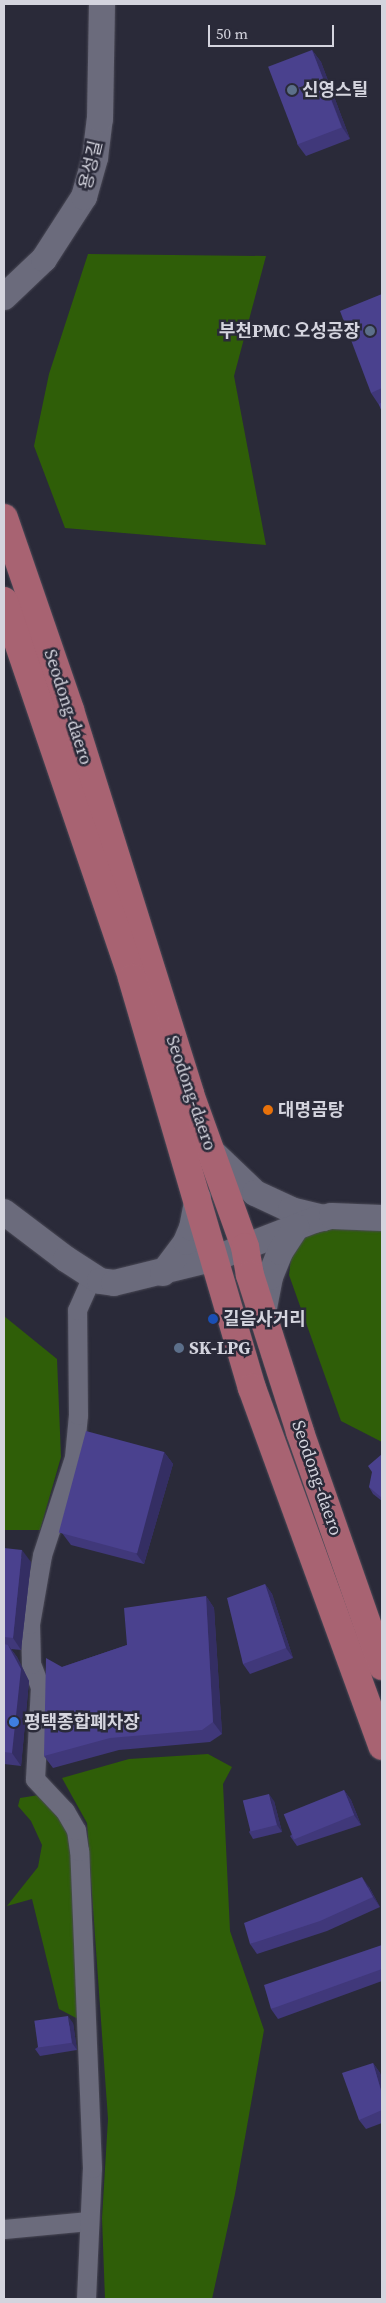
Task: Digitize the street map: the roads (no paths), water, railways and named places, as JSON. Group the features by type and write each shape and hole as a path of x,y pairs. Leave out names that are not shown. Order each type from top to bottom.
{"main road":[{"name":"Seodong-daero","path":"4,518 70,710 210,1149 245,1247 262,1314 382,1666"},
{"name":"Seodong-daero","path":"4,601 132,978 216,1258 252,1388 382,1746"}],"street":[{"name":"용성길","path":"4,297 44,259 84,197 95,158 100,119 102,4"},
{"path":"210,1149 256,1194 291,1210 327,1217 382,1218"},
{"path":"163,1273 189,1235 198,1198"},
{"path":"4,1212 92,1276 114,1283 163,1273 216,1258 296,1226 327,1217"},
{"path":"262,1314 270,1277 280,1252 296,1226"},
{"path":"86,2299 88,2220 92,2168 79,1851 76,1830 65,1811 34,1779 40,1687 31,1664 30,1624 42,1556 74,1457 78,1415 77,1310 92,1276"},
{"path":"4,2229 88,2220"}],"place":[{"name":"신영스틸","path":"292,90"},
{"name":"부천PMC 오성공장","path":"370,331"},
{"name":"대명곰탕","path":"268,1110"},
{"name":"길음사거리","path":"213,1319"},
{"name":"SK-LPG","path":"179,1348"},
{"name":"평택종합폐차장","path":"14,1722"}]}
